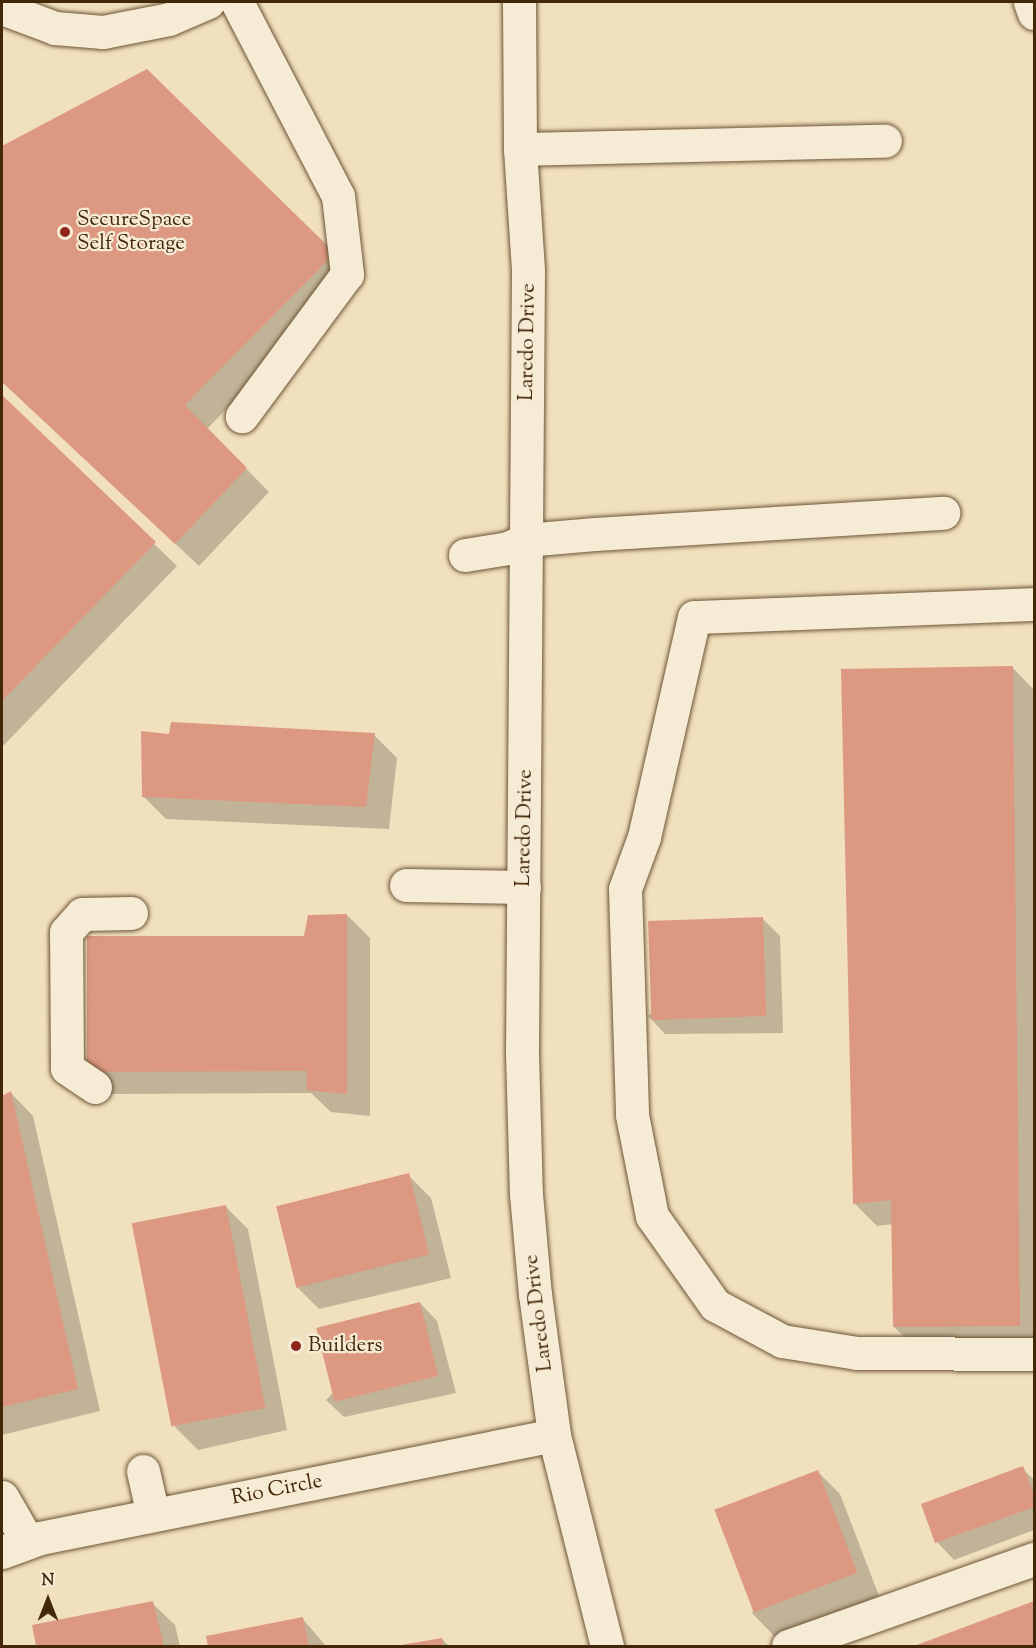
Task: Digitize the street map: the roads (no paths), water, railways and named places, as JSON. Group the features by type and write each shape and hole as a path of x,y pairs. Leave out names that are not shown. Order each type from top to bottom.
{"street":[{"path":"2,8 55,28 103,32 169,19 208,2"},
{"path":"237,2 338,196 347,273 242,416"},
{"name":"Laredo Drive","path":"519,2 520,149 528,271 522,1053 526,1194 534,1294 554,1435 607,1647"},
{"path":"1030,2 1035,13"},
{"path":"520,149 885,141"},
{"path":"465,555 508,548 525,540 943,513"},
{"path":"1035,604 694,618 644,837 625,889 632,1115 652,1216 715,1305 782,1341 803,1345 857,1353 1035,1354"},
{"path":"406,885 524,887"},
{"path":"95,1087 67,1068 66,932 82,914 131,913"},
{"name":"Rio Circle","path":"15,1547 153,1515 554,1435"},
{"path":"143,1471 153,1515"},
{"path":"2,1497 15,1547"},
{"path":"788,1647 1035,1559"}],"place":[{"name":"SecureSpace Self Storage","path":"65,232"},
{"name":"Builders","path":"296,1346"}]}
